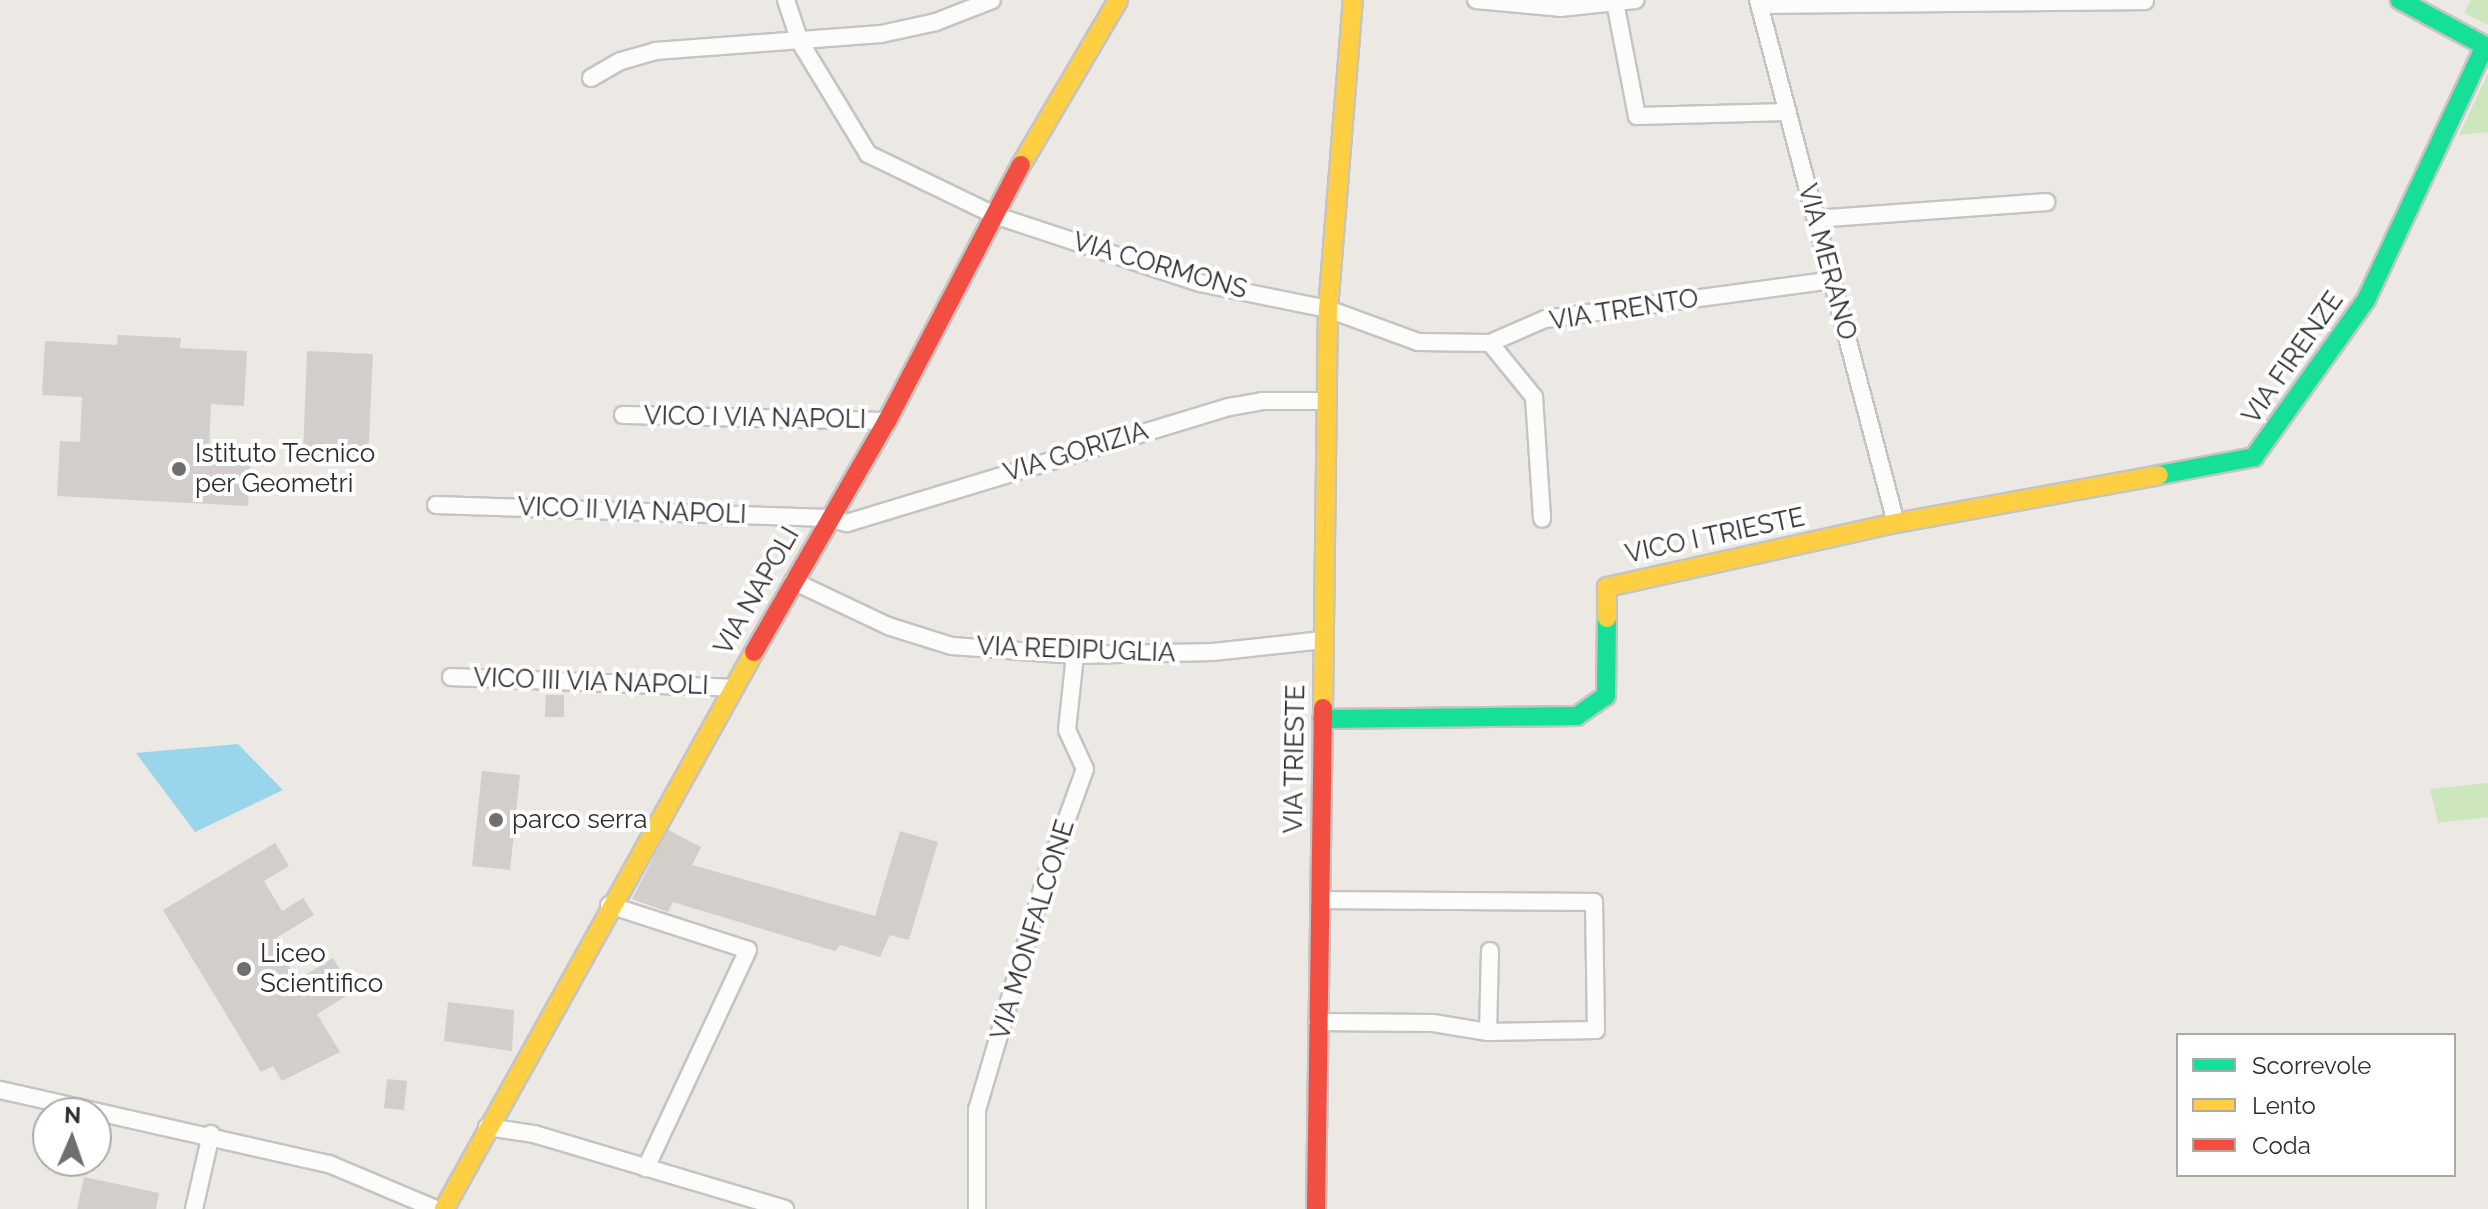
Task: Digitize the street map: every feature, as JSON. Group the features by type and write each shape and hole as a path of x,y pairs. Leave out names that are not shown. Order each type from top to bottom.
{"street":[{"name":"VIA CORMONS","path":"786,0 800,42 868,154 994,215 1200,283 1328,309"},
{"path":"591,78 621,61 655,51 715,43 800,42 881,34 936,22 992,0"},
{"name":"VIA NAPOLI","path":"444,1209 609,905 887,421 994,215 1118,0"},
{"name":"VIA TRIESTE","path":"1316,1209 1328,309 1353,0"},
{"path":"1476,0 1560,8 1636,0"},
{"name":"VIA FIRENZE","path":"1896,523 2254,457 2366,300 2485,46 2400,0"},
{"path":"1759,3 2145,1"},
{"path":"1615,2 1637,116 1788,112"},
{"name":"VIA MERANO","path":"1759,3 1896,523"},
{"path":"1816,219 2046,202"},
{"name":"VIA TRENTO","path":"1328,309 1418,342 1490,343 1545,319 1832,280"},
{"path":"1490,343 1534,397 1542,519"},
{"name":"VIA GORIZIA","path":"829,518 847,523 1229,407 1262,401 1327,401"},
{"name":"VICO I VIA NAPOLI","path":"623,415 887,421"},
{"name":"VICO II VIA NAPOLI","path":"436,505 829,518"},
{"name":"VICO I TRIESTE","path":"1322,719 1577,716 1606,696 1607,587 1896,523"},
{"name":"VIA REDIPUGLIA","path":"793,581 888,626 952,646 1075,655 1213,652 1323,640"},
{"name":"VIA MONFALCONE","path":"977,1209 977,1110 1045,879 1085,769 1067,730 1075,655"},
{"name":"VICO III VIA NAPOLI","path":"451,677 731,688"},
{"path":"1317,1022 1433,1023 1488,1032 1596,1030 1594,902 1319,900"},
{"path":"609,905 748,950 646,1168"},
{"path":"1488,1032 1490,951"},
{"path":"0,1090 211,1134 329,1164 436,1209"},
{"path":"487,1127 534,1134 785,1209"},
{"path":"194,1209 211,1134"}],"green space":[{"path":"2471,0 2488,0 2488,25 2464,13"},
{"path":"2488,73 2488,132 2459,135"},
{"path":"2488,783 2488,817 2438,823 2430,789"}],"water":[{"path":"238,744 283,790 195,832 136,753"}],"building":[{"path":"118,335 181,338 180,348 247,351 244,406 211,404 209,450 251,452 248,506 57,496 60,441 80,442 82,397 42,395 45,341 117,345"},
{"path":"307,351 373,354 368,459 303,456"},
{"path":"546,695 564,695 564,717 545,717"},
{"name":"parco serra","path":"482,771 520,775 510,870 472,866"},
{"path":"668,830 701,847 692,865 875,916 900,831 938,842 909,940 890,935 880,957 840,945 835,951 673,902 668,912 632,899"},
{"name":"Liceo Scientifico","path":"275,843 289,866 264,881 282,911 303,898 314,915 273,940 297,980 333,958 353,992 317,1014 340,1052 282,1081 273,1066 261,1072 163,910"},
{"path":"448,1002 514,1010 512,1051 444,1041"},
{"path":"387,1079 407,1081 404,1110 384,1108"},
{"path":"84,1177 159,1193 156,1209 77,1209"}],"traffic: fast":[{"path":"2159,475 2254,457 2366,300 2485,46 2400,0"},
{"path":"1322,719 1577,716 1606,696 1607,618"}],"traffic: slow":[{"path":"1021,165 1118,0"},
{"path":"1323,708 1328,309 1353,0"},
{"path":"1607,618 1607,587 1896,523 2159,475"},
{"path":"444,1209 754,652"}],"traffic: jam":[{"path":"754,652 887,421 1021,165"},
{"path":"1316,1209 1323,708"}],"place":[{"name":"Istituto Tecnico per Geometri","path":"179,469"},
{"name":"parco serra","path":"496,820"},
{"name":"Liceo Scientifico","path":"244,969"}]}
